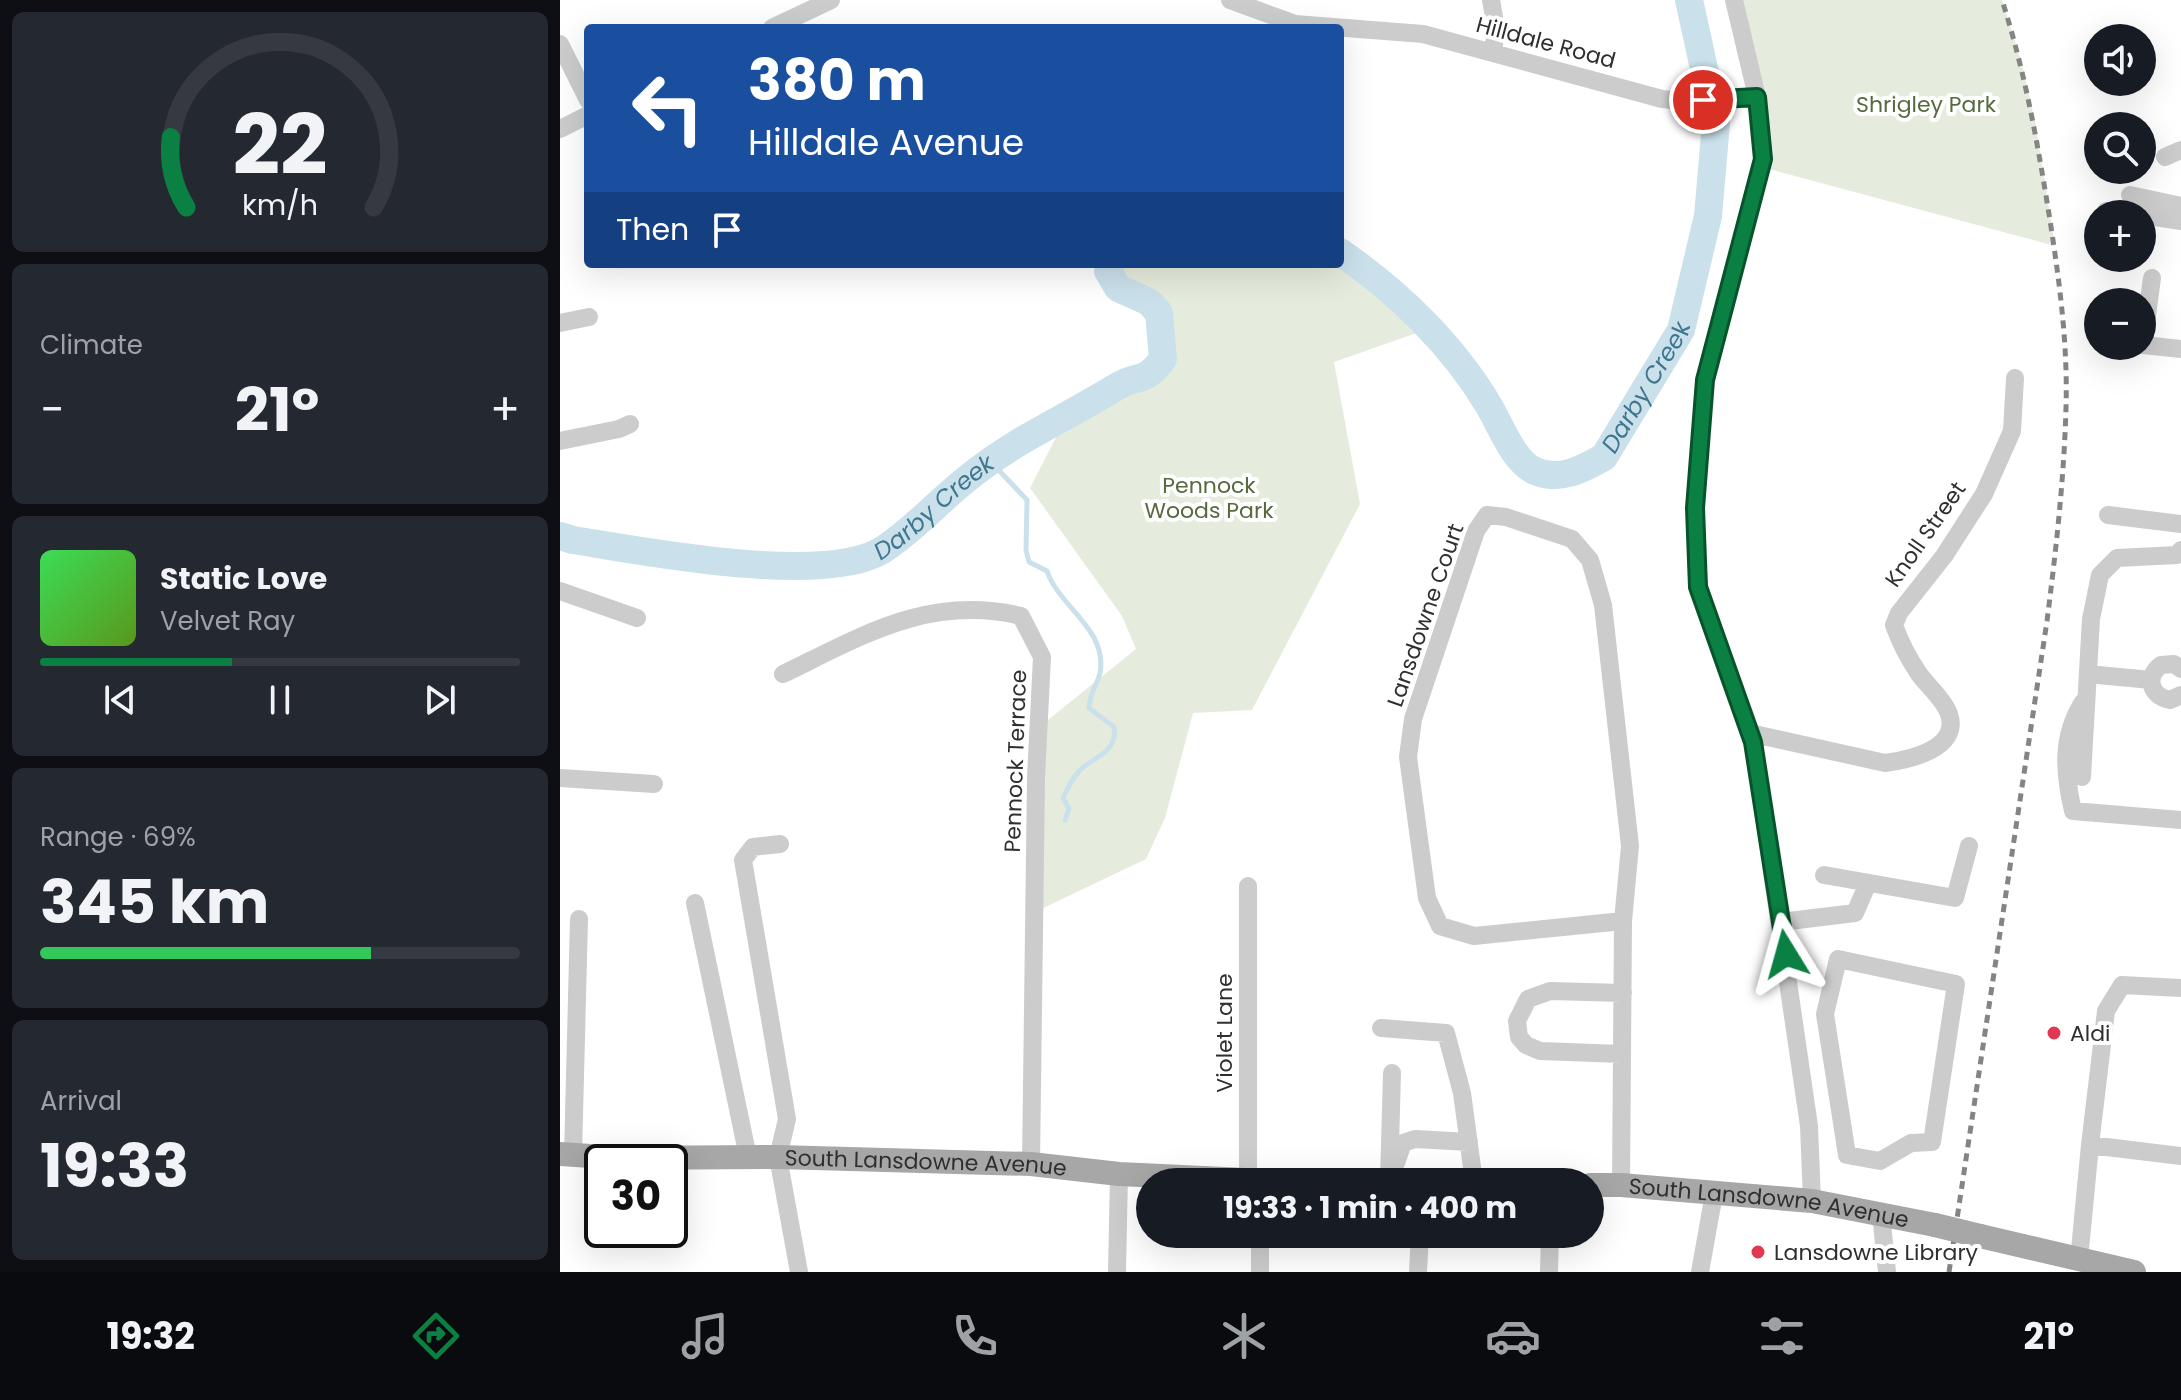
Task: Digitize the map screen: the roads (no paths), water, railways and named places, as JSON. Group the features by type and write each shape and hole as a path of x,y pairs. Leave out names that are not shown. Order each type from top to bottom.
{"main road":[{"name":"South Lansdowne Avenue","path":"566,1154 620,1158 778,1157 1031,1164 1136,1175"},
{"name":"South Lansdowne Avenue","path":"1604,1185 1812,1201 1935,1225 2067,1263 2134,1272"}],"street":[{"path":"780,24 831,0"},
{"name":"Hilldale Road","path":"1230,0 1295,24"},
{"path":"1491,0 1496,28 1493,53"},
{"path":"1734,0 1763,159 1705,380 1695,508 1698,587 1750,733 1803,1079 1809,1126 1812,1201"},
{"name":"Hilldale Road","path":"1344,28 1423,34 1662,99 1751,98"},
{"path":"560,44 584,92"},
{"path":"560,129 584,117"},
{"path":"2130,195 2181,206"},
{"path":"2156,217 2181,221"},
{"path":"2152,278 2143,345 2181,349"},
{"path":"560,323 589,317"},
{"name":"Knoll Street","path":"1750,733 1885,763 1906,760 1933,750 1944,739 1950,726 1949,712 1918,672 1894,625 1899,613 1944,556 1984,494 2012,431 2015,378"},
{"path":"560,441 630,424"},
{"name":"Lansdowne Court","path":"1621,1185 1623,921 1630,846 1603,605 1590,560 1572,539 1506,517 1487,515 1476,531 1413,719 1408,757 1427,898 1440,926 1474,936 1623,921"},
{"path":"2108,515 2181,524"},
{"path":"2082,777 2091,619 2100,575 2117,558 2177,555 2181,550"},
{"path":"560,591 637,618"},
{"name":"Pennock Terrace","path":"783,674 883,626 922,614 991,609 1021,616 1042,657 1036,778 1031,1164"},
{"path":"2181,669 2174,664 2161,665 2151,680 2151,686 2158,696 2170,700 2181,695"},
{"path":"2088,674 2151,680"},
{"path":"2086,697 2067,737 2066,768 2073,811 2181,820"},
{"path":"560,778 654,784"},
{"path":"780,844 753,847 743,860 787,1119 778,1157 799,1272"},
{"path":"1824,875 1955,898 1969,846"},
{"path":"1781,922 1855,913 1868,883"},
{"name":"Violet Lane","path":"1248,886 1248,1168"},
{"path":"695,903 748,1157"},
{"path":"566,1154 579,919"},
{"path":"1838,959 1956,984 1932,1142 1911,1143 1880,1161 1847,1155 1833,1076 1825,1014 1838,959"},
{"path":"2067,1263 2090,1145 2106,1011 2122,985 2181,988"},
{"path":"1622,1054 1540,1051 1526,1045 1519,1037 1517,1021 1528,999 1550,991 1623,993"},
{"path":"1381,1028 1446,1033 1462,1093 1472,1168"},
{"path":"1392,1073 1392,1168"},
{"path":"1803,1079 1833,1076"},
{"path":"1395,1168 1403,1143 1415,1139 1469,1142"},
{"path":"2090,1145 2181,1156"},
{"path":"1117,1272 1119,1174"},
{"path":"1700,1272 1714,1194"},
{"path":"1881,1214 1887,1272"},
{"path":"1260,1248 1260,1272"},
{"path":"1418,1272 1419,1248"},
{"path":"1549,1272 1550,1248"}],"waterway":[{"name":"Darby Creek","path":"1344,255 1383,284 1441,341 1475,384 1508,442 1527,466 1544,474 1562,475 1604,457 1681,330 1708,216 1716,123 1689,0"},
{"name":"Darby Creek","path":"560,536 687,558 779,566 857,560 884,549 1000,455 1125,382 1146,376 1163,359 1159,313 1149,302 1118,288 1109,268"},
{"path":"991,462 1027,500 1026,550 1029,562 1047,571 1061,596 1090,631 1101,657 1100,673 1089,708 1114,727 1114,735 1109,748 1080,770 1070,783 1063,798 1069,809 1065,820"}],"railway":[{"path":"1949,1272 2047,621 2065,435 2064,335 2053,238 2030,106 2002,0"}],"place":[{"name":"Aldi","path":"2054,1033"},
{"name":"Lansdowne Library","path":"1758,1252"}],"park label":[{"name":"Shrigley Park","path":"1926,104"},
{"name":"Pennock Woods Park","path":"1209,498"}]}
